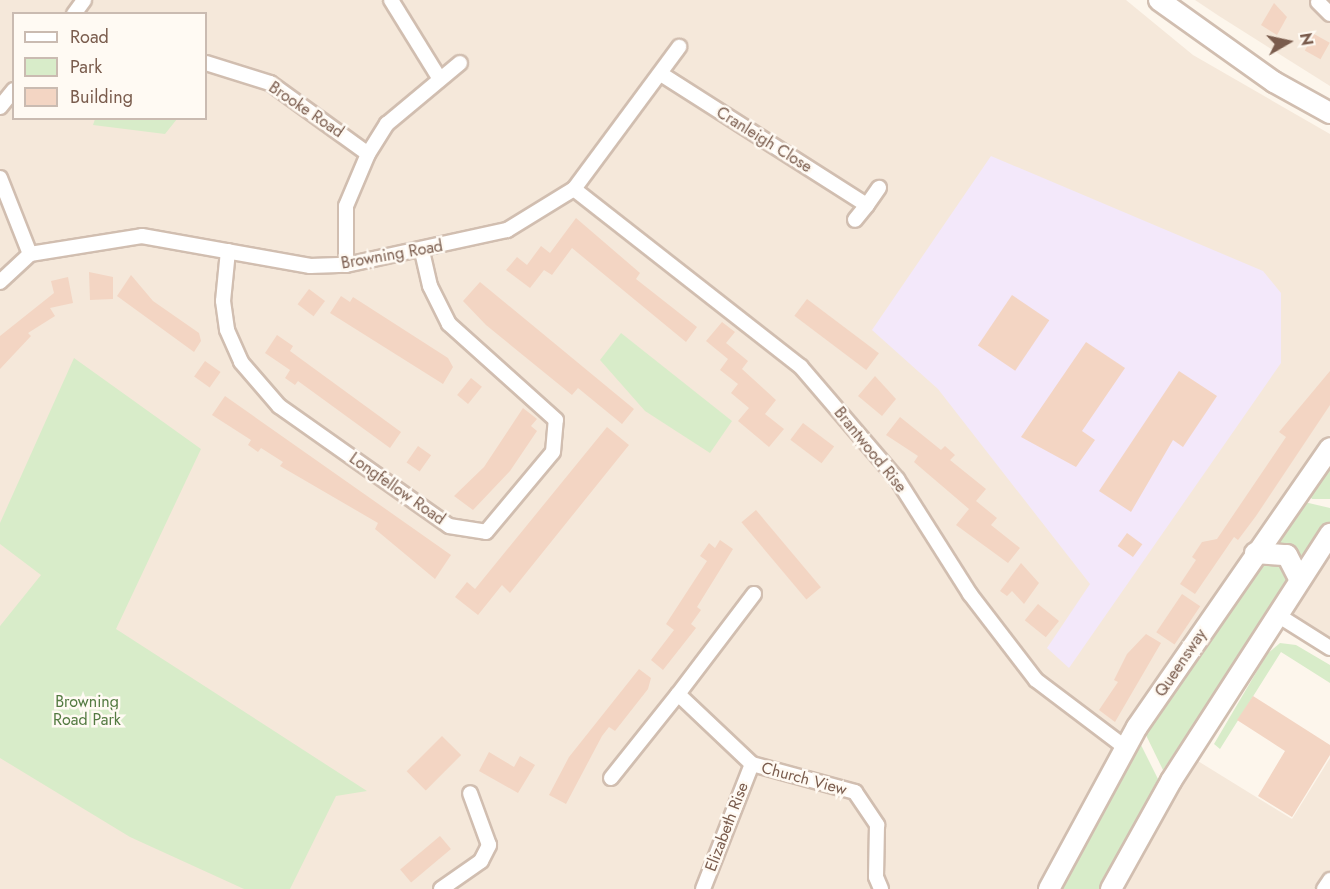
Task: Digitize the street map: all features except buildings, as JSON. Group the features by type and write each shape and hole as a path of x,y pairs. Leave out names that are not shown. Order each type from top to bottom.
{"street":[{"path":"391,0 438,76"},
{"path":"1159,0 1274,82 1330,113"},
{"path":"1318,2 1330,14"},
{"name":"Browning Road","path":"30,254 142,236 309,266 346,266 423,252 507,230 574,189 679,47"},
{"name":"Brooke Road","path":"207,63 270,83 368,154"},
{"path":"346,266 346,206 368,154 387,124 438,76 460,63"},
{"name":"Cranleigh Close","path":"661,74 867,205"},
{"path":"0,107 12,92"},
{"path":"0,178 30,254 0,282"},
{"path":"855,220 879,188"},
{"name":"Brantwood Rise","path":"574,189 801,367 897,480 970,594 1036,680 1126,748"},
{"name":"Longfellow Road","path":"228,251 222,301 227,330 241,362 279,406 449,526 486,532 553,452 556,420 449,324 430,286 423,252"},
{"name":"Queensway","path":"1049,889 1126,748 1255,553 1330,448"},
{"path":"1111,889 1276,614 1330,534"},
{"path":"1255,553 1287,555 1299,579"},
{"path":"611,778 754,594"},
{"path":"1276,614 1330,648"},
{"name":"Church View","path":"678,694 752,764 855,792 877,825 876,877 881,889"},
{"name":"Elizabeth Rise","path":"703,889 752,764"},
{"path":"441,889 481,861 489,845 470,793"},
{"path":"1324,889 1330,880"}],"shaded area":[{"path":"0,0 1126,0 1193,55 1330,134 1330,435 1119,743 1037,889 0,889"},
{"path":"1195,0 1330,0 1330,86 1219,16"},
{"path":"991,156 1263,271 1281,293 1281,363 1069,668 1047,648 1090,584 938,389 872,330"},
{"path":"1330,552 1330,638 1290,612"},
{"path":"1193,758 1292,819 1330,758 1330,889 1121,889"}],"green space":[{"path":"94,120 176,120 165,134 93,125"},
{"path":"621,333 732,421 710,453 645,411 600,360"},
{"name":"Browning Road Park","path":"74,358 201,449 116,629 367,791 336,796 290,889 244,889 130,837 0,758 0,626 41,575 0,544 0,523"},
{"path":"1330,451 1330,499 1312,499 1305,491"},
{"path":"1300,501 1330,508 1330,523 1301,566 1295,551 1269,541"},
{"path":"1279,557 1290,580 1163,770 1143,729 1258,560"},
{"path":"1280,643 1296,645 1330,665 1330,683 1281,652 1220,749 1214,744 1267,654"},
{"path":"1138,739 1158,779 1099,889 1055,889"}]}
